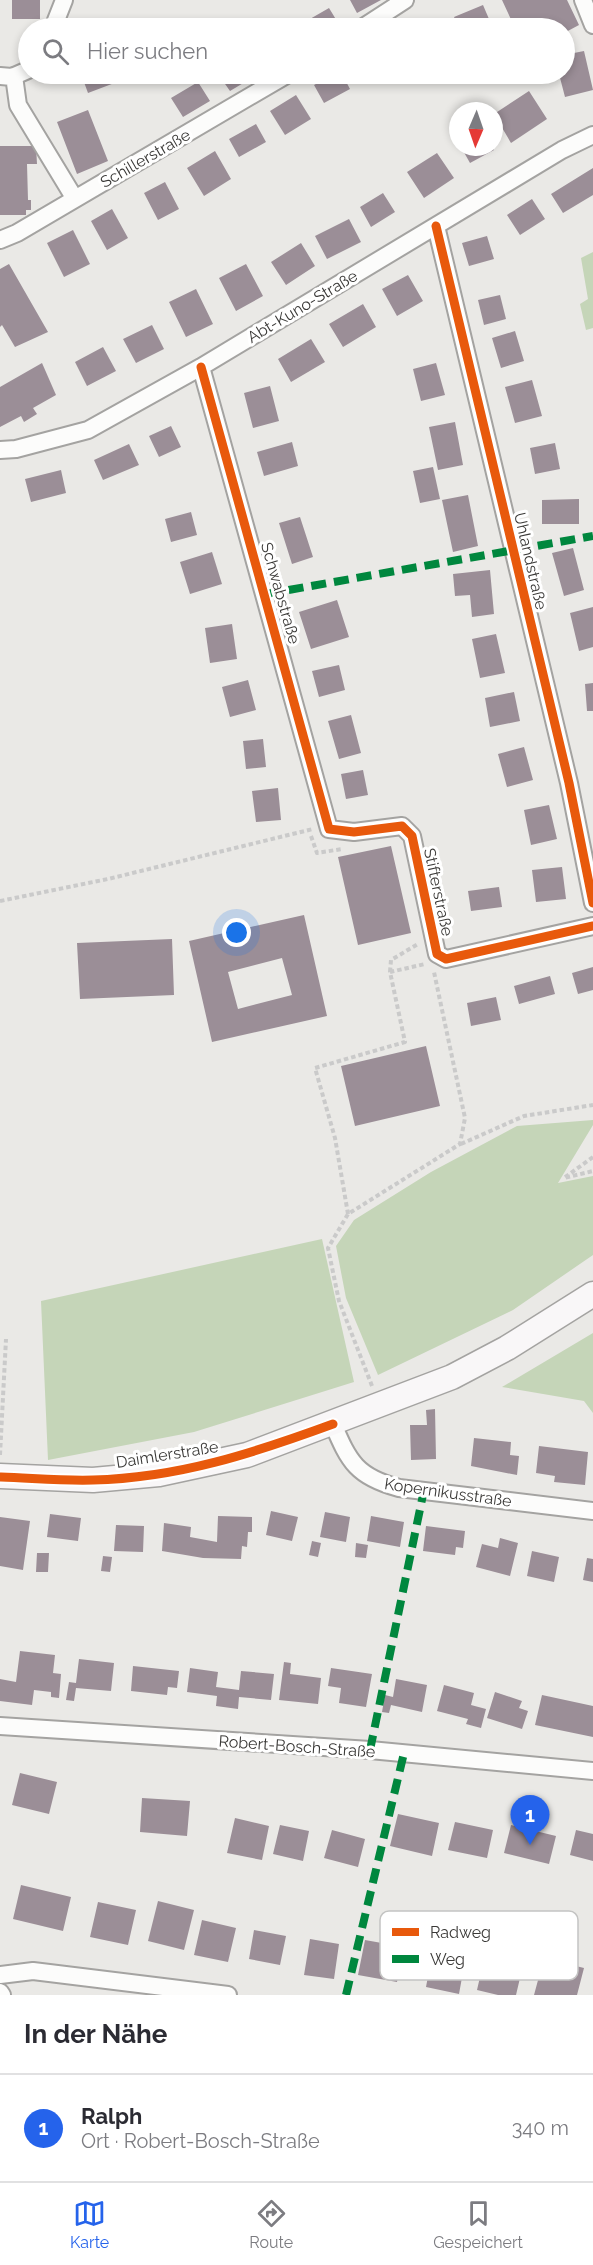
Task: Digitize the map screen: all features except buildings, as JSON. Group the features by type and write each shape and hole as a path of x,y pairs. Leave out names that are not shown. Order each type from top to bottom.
{"main road":[{"name":"Daimlerstraße","path":"0,1476 93,1480 159,1474 247,1455 380,1407 452,1377 507,1348 593,1294"}],"street":[{"path":"57,18 64,0"},
{"path":"377,18 405,0"},
{"path":"583,0 593,25"},
{"path":"14,74 18,105 75,199"},
{"name":"Schillerstraße","path":"0,240 17,233 271,84"},
{"name":"Abt-Kuno-Straße","path":"0,450 16,449 88,430 201,367 593,135"},
{"name":"Uhlandstraße","path":"436,226 569,783 593,903"},
{"name":"Schwabstraße","path":"201,367 266,594 329,829"},
{"name":"Stifterstraße","path":"329,829 354,832 402,826 412,836 437,954 446,959 593,926"},
{"name":"Kopernikusstraße","path":"333,1424 352,1464 375,1481 399,1488 593,1511"},
{"name":"Robert-Bosch-Straße","path":"0,1726 370,1750 593,1771"},
{"path":"0,1975 33,1971 228,1995"}],"path":[{"path":"0,901 108,879 309,830 329,829"},
{"path":"309,830 317,854 352,847"},
{"path":"348,1214 335,1138 315,1068 405,1042 390,972 391,960 424,940"},
{"path":"434,974 437,954"},
{"path":"390,972 429,963 434,974 465,1118 460,1144"},
{"path":"380,1407 339,1301 328,1248 348,1214 460,1144 524,1116 593,1105"},
{"path":"593,1157 564,1179 593,1171"},
{"path":"0,1455 6,1339"}],"green space":[{"path":"593,252 593,328 586,330 580,304 588,299 581,258"},
{"path":"593,1120 593,1125 558,1183 593,1176 593,1255 513,1310 378,1375 346,1298 336,1246 354,1220 431,1172 517,1126"},
{"path":"322,1239 354,1382 194,1432 48,1460 41,1301"},
{"path":"593,1333 593,1413 584,1401 502,1387"}],"marked path":[{"path":"266,594 593,536"},
{"path":"370,1750 424,1490"},
{"path":"346,1995 404,1753"}],"cycle path":[{"path":"436,226 569,783 593,903"},
{"path":"201,367 329,829 354,832 402,826 412,836 437,954 446,959 593,926"},
{"path":"1,1477 82,1480 155,1474 245,1454 333,1424"}],"place":[{"name":"Ralph","path":"530,1845"}]}
